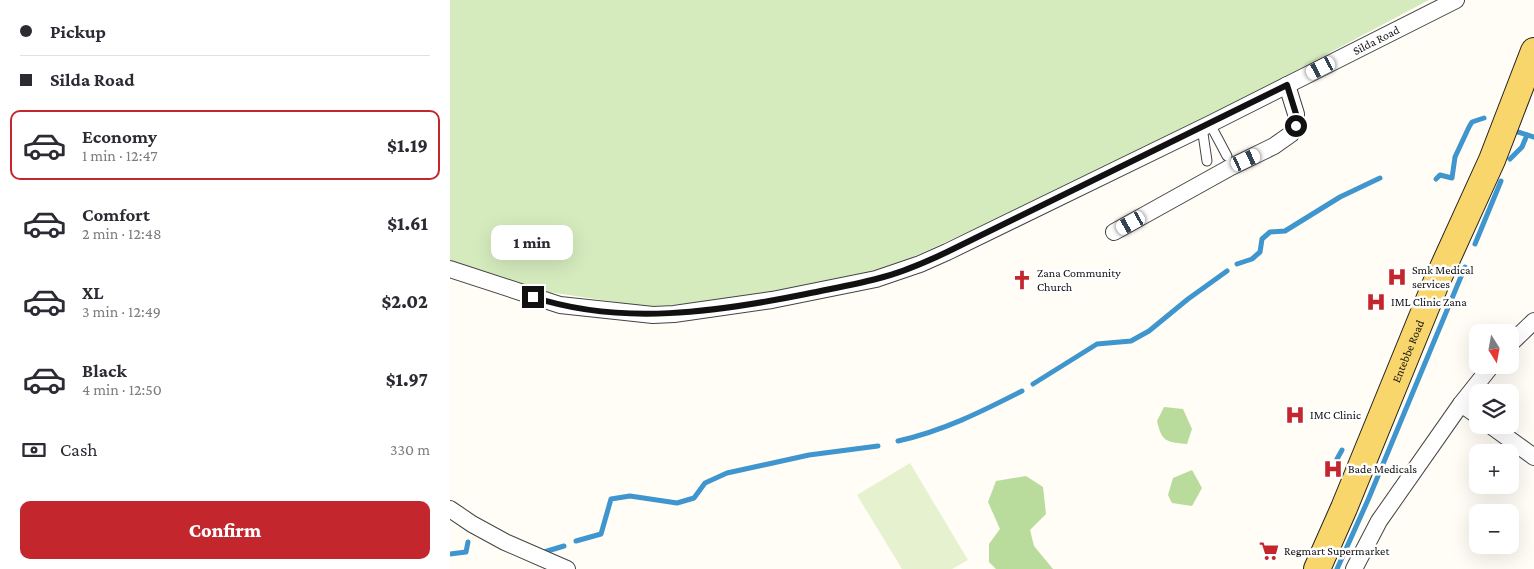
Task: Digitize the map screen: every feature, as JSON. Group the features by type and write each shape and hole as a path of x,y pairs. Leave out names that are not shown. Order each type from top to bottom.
{"main road":[{"name":"Entebbe Road","path":"1317,569 1436,283 1492,160 1534,52"}],"street":[{"name":"Silda Road","path":"450,269 549,302 575,308 653,314 674,314 772,300 876,279 920,264 1206,125 1456,0"},
{"path":"1114,232 1231,167 1274,146 1291,134 1296,126 1296,114 1287,85"},
{"path":"1519,335 1534,321"},
{"path":"1354,569 1379,521 1461,404 1485,374"},
{"path":"1461,404 1469,410"},
{"path":"1502,434 1534,457"},
{"path":"450,509 472,524 505,542 567,569"}],"lane":[{"path":"1206,125 1227,156"},
{"path":"1206,125 1206,161"}],"green space":[{"path":"450,0 1429,0 1180,132 1036,201 862,278 713,301 649,307 542,291 450,263"},
{"path":"1164,407 1183,409 1192,429 1187,444 1174,443 1163,437 1157,421"},
{"path":"910,463 968,560 952,569 902,569 857,495"},
{"path":"1192,470 1202,488 1192,506 1172,503 1168,495 1173,478"},
{"path":"1026,476 1043,487 1046,514 1030,530 1034,546 1053,569 996,569 989,562 989,544 1000,529 988,502 996,481"}],"waterway":[{"path":"1436,179 1440,175 1452,178 1455,157 1469,127 1472,122 1484,118"},
{"path":"1518,132 1534,137"},
{"path":"1510,159 1522,147 1527,135"},
{"path":"1237,264 1252,259 1260,252 1262,239 1270,232 1285,231 1340,197 1380,178"},
{"path":"1475,244 1501,181"},
{"path":"1337,569 1368,500 1465,267"},
{"path":"1033,384 1097,344 1131,341 1149,331 1188,299 1227,271"},
{"path":"898,441 946,426 1022,391"},
{"path":"576,541 601,534 611,499 630,496 677,503 694,498 705,483 727,473 809,455 878,446"},
{"path":"1337,459 1342,450"},
{"path":"450,554 466,552 468,542"},
{"path":"540,551 544,552 564,546"}],"place":[{"name":"Smk Medical services","path":"1397,277"},
{"name":"Zana Community Church","path":"1022,280"},
{"name":"IML Clinic Zana","path":"1376,302"},
{"name":"IMC Clinic","path":"1295,415"},
{"name":"Bade Medicals","path":"1333,469"},
{"name":"Regmart Supermarket","path":"1269,551"}],"route":[{"path":"533,297 575,308 674,314 772,300 876,279 897,273 947,252 1287,85 1296,114 1296,126"}]}
